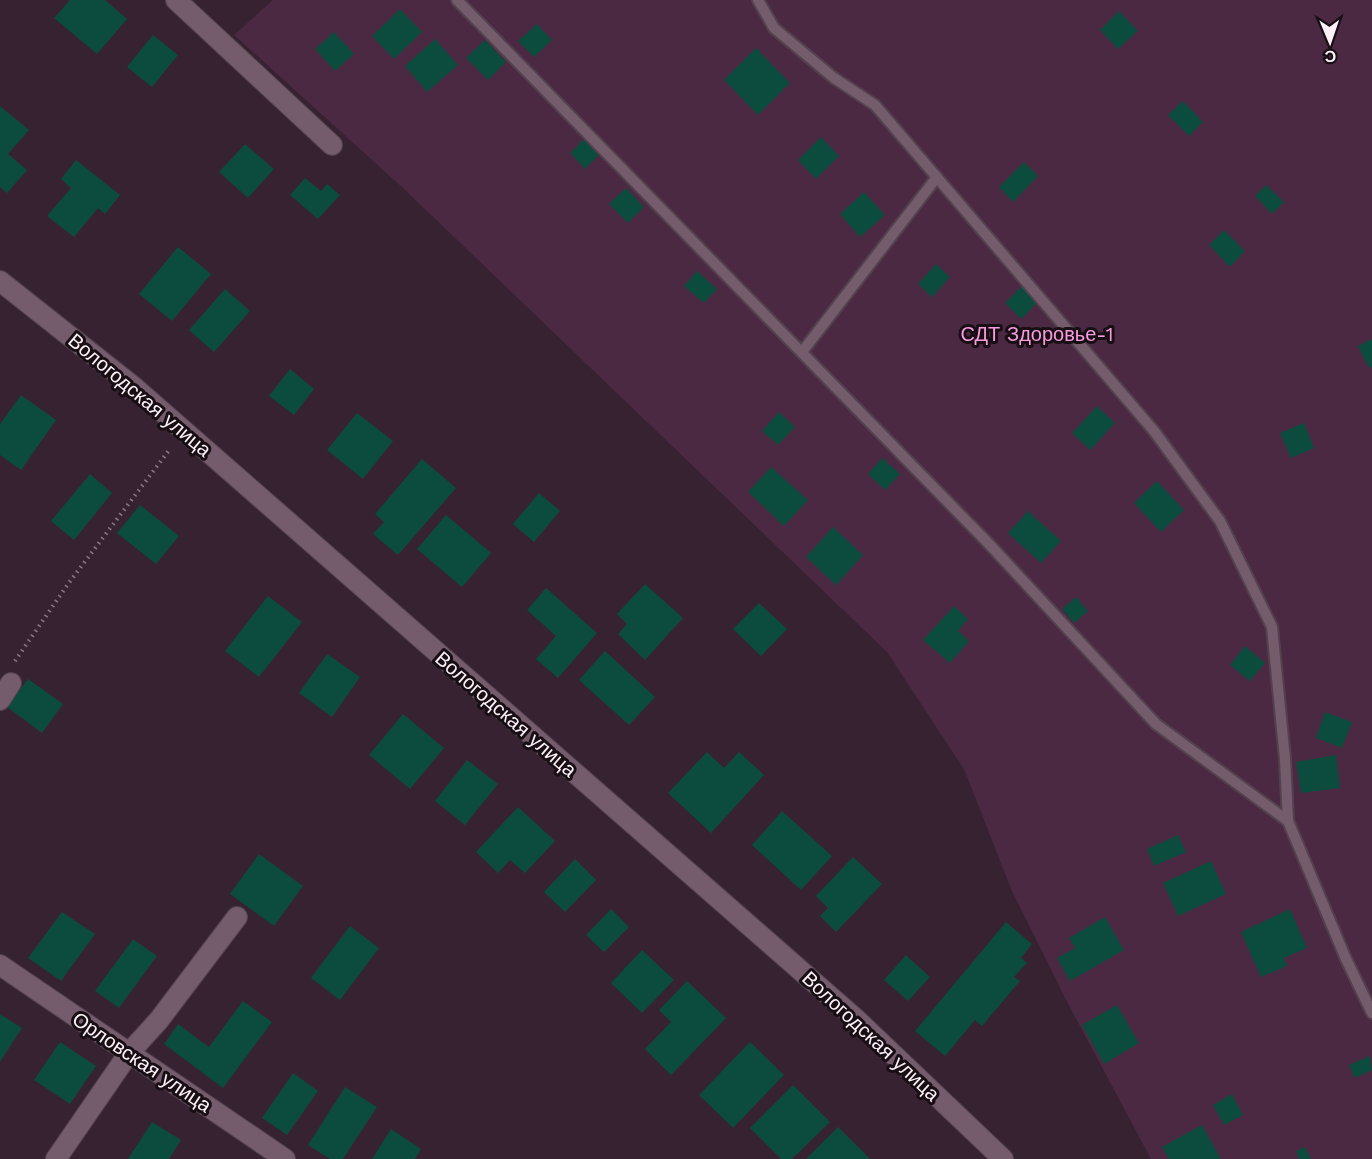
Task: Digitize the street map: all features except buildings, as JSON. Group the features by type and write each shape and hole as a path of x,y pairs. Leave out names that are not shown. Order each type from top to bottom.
{"street":[{"path":"176,0 332,145"},
{"name":"Вологодская улица","path":"0,281 134,387 856,1019 1003,1159"},
{"path":"0,700 10,683"},
{"path":"56,1159 129,1053 159,1020 237,917"},
{"name":"Орловская улица","path":"0,965 285,1159"}],"lane":[{"path":"457,0 990,545 1156,724 1288,821"},
{"path":"758,0 774,28 834,78 875,105 1154,430 1221,521 1272,627 1285,759 1288,821 1346,959 1372,1013"},
{"path":"802,352 937,177"}],"path":[{"path":"10,683 11,666 68,584 183,431"}],"green space":[{"name":"СДТ Здоровье-1","path":"273,0 1372,0 1372,1159 1151,1159 1065,998 1011,889 965,771 887,652 404,189 234,35"}]}
